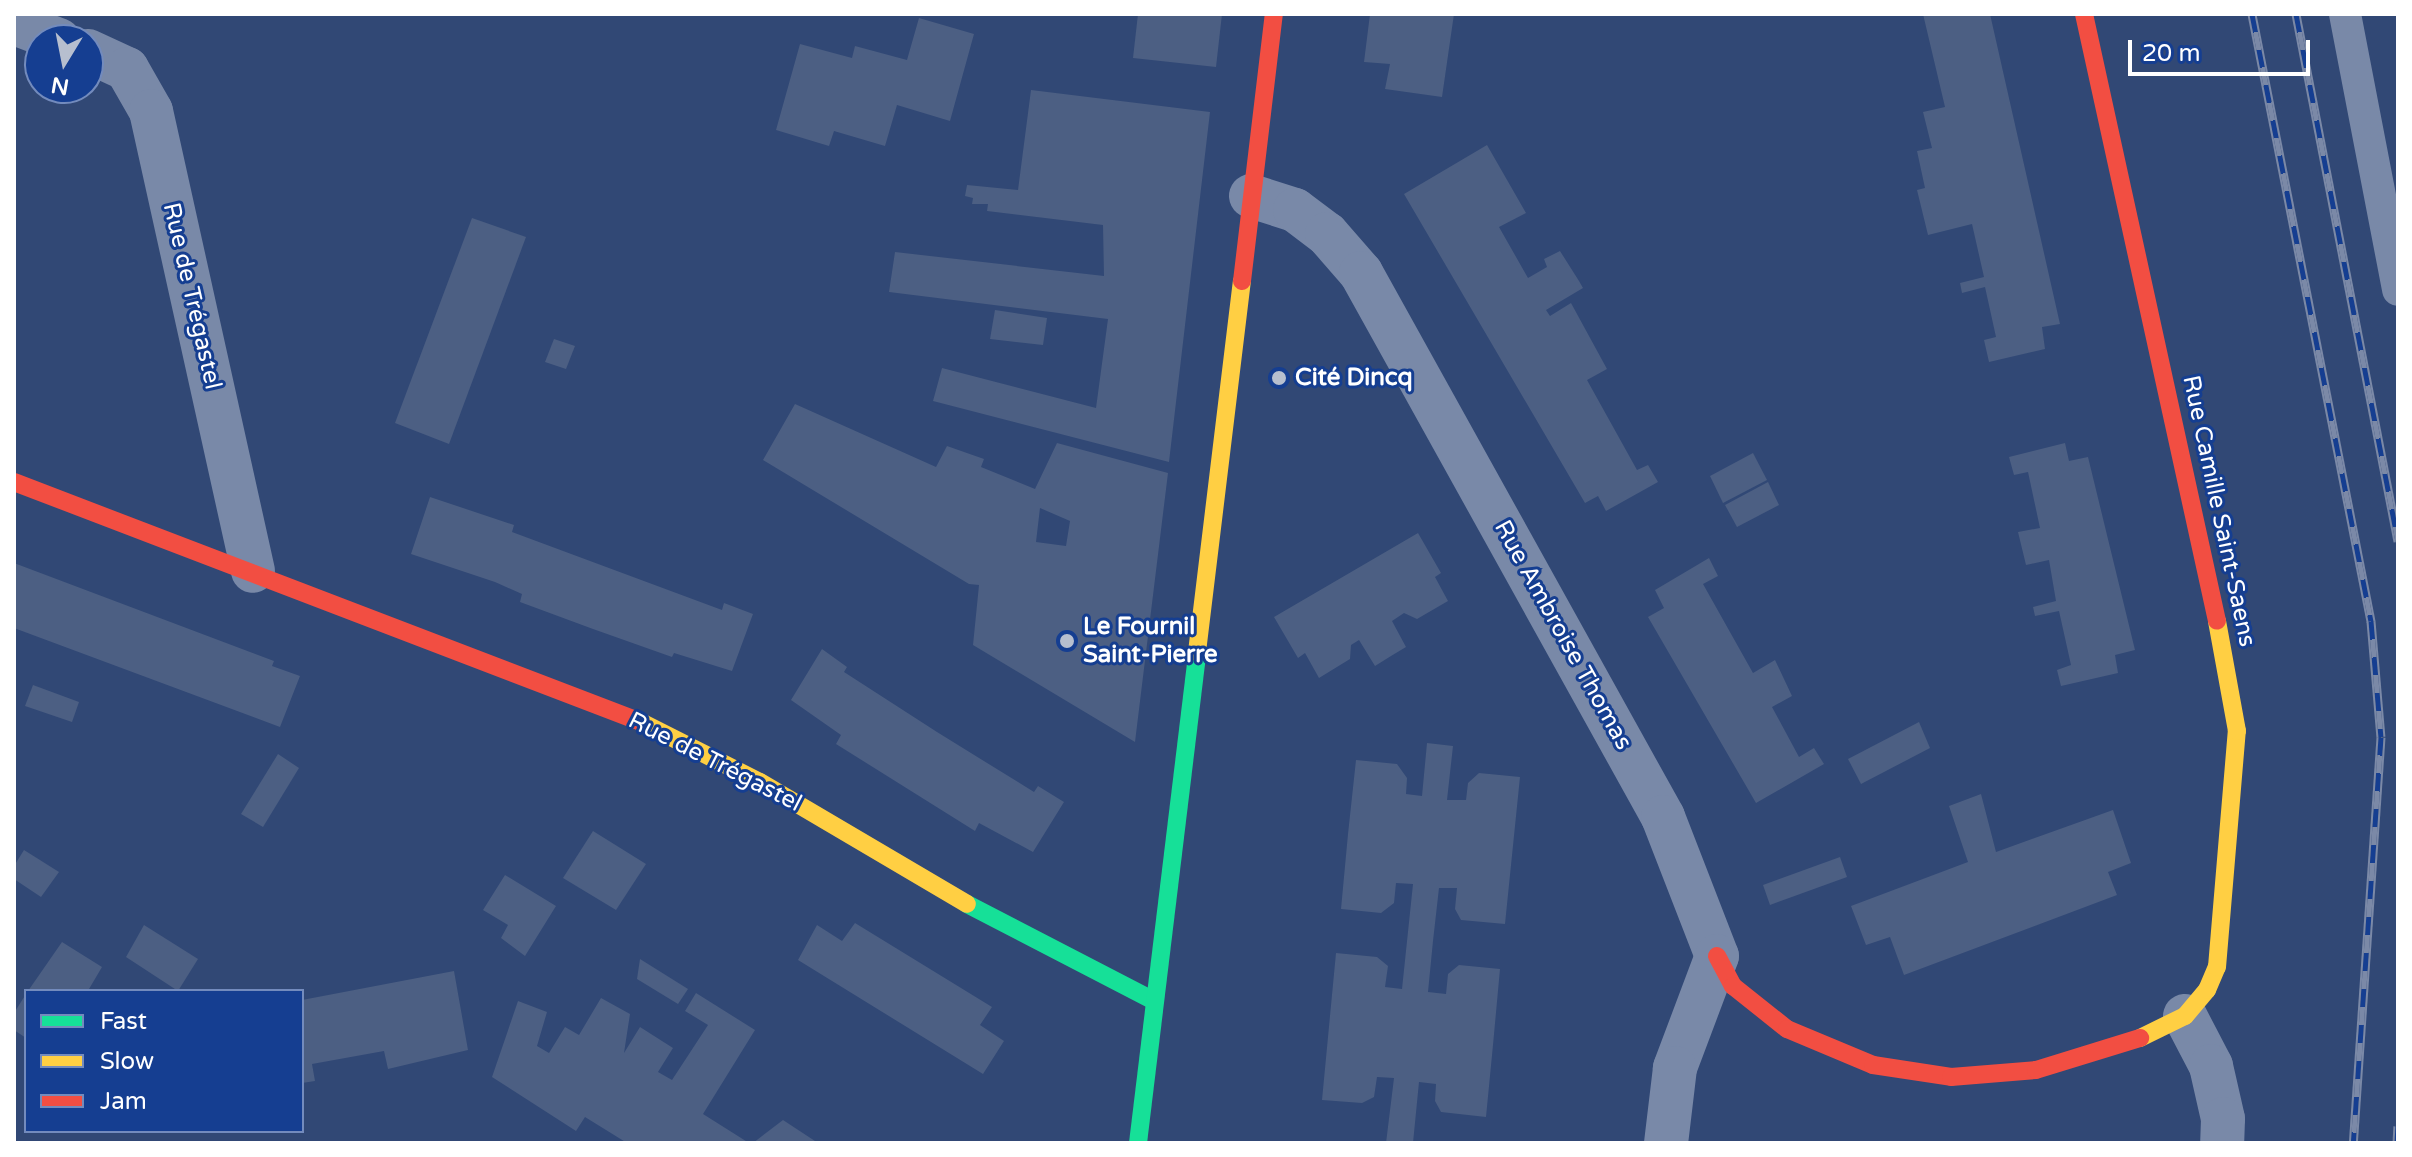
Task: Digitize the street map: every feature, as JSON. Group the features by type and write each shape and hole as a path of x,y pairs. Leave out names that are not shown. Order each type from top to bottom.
{"street":[{"path":"1138,1143 1274,14"},
{"name":"Rue Camille Saint-Saens","path":"2084,14 2233,694 2237,731 2221,941 2207,990 2185,1016"},
{"name":"Rue de Trégastel","path":"104,58 127,69 151,111 253,571"},
{"name":"Rue Ambroise Thomas","path":"1251,196 1295,210 1327,234 1361,273 1397,332 1663,817 1717,956"},
{"name":"Rue de Trégastel","path":"14,482 253,571 677,739 1002,925 1154,1001"},
{"path":"1717,956 1733,986 1787,1029 1909,1074 1992,1076 2036,1070 2131,1043 2185,1016 2211,1066 2223,1119 2222,1143"},
{"path":"1666,1143 1675,1068 1717,956"}],"lane":[{"path":"2345,14 2398,290"}],"building":[{"path":"1138,14 1222,14 1216,67 1133,58"},
{"path":"1370,14 1454,14 1442,97 1385,89 1390,64 1364,62"},
{"path":"1923,14 1990,14 2060,324 2042,327 2045,349 1989,362 1984,340 1996,337 1985,287 1962,293 1960,283 1984,277 1972,224 1928,235 1917,190 1925,188 1917,151 1932,148 1923,112 1945,107"},
{"path":"919,18 974,34 950,121 897,105 885,146 834,131 829,146 776,130 800,44 852,58 855,46 907,60"},
{"path":"1031,90 1210,112 1169,462 933,401 942,368 1096,408 1108,319 889,292 895,252 1104,276 1103,225 987,211 988,204 972,204 973,198 965,196 967,185 1018,190"},
{"path":"1487,145 1526,213 1499,227 1528,278 1547,267 1544,259 1560,251 1579,281 1583,288 1546,310 1550,316 1571,303 1607,369 1587,380 1637,470 1648,465 1658,482 1606,511 1598,496 1585,503 1404,194"},
{"path":"472,218 526,237 449,444 395,423"},
{"path":"995,310 1047,318 1043,345 990,339"},
{"path":"554,339 575,346 566,369 545,362"},
{"path":"795,404 936,467 947,446 984,459 981,467 1035,489 1057,443 1168,473 1135,742 973,645 979,585 969,584 763,460","holes":["1040,508 1070,521 1066,546 1036,542"]},
{"path":"2065,443 2069,461 2088,457 2135,650 2115,655 2118,673 2061,686 2057,670 2071,665 2059,611 2035,616 2033,607 2056,601 2049,560 2026,565 2018,532 2040,528 2028,472 2014,475 2009,457"},
{"path":"1753,453 1767,480 1723,503 1710,476"},
{"path":"1768,482 1779,505 1737,527 1725,505"},
{"path":"430,497 514,525 512,532 722,610 724,603 753,614 732,671 674,653 672,657 593,629 520,602 522,594 495,582 411,554"},
{"path":"1418,533 1441,573 1435,577 1448,601 1417,619 1404,613 1392,621 1406,647 1375,666 1359,640 1351,645 1350,659 1319,678 1305,653 1298,658 1274,617"},
{"path":"1709,558 1718,576 1703,584 1753,673 1775,660 1792,696 1772,707 1799,757 1814,748 1824,764 1756,803 1648,617 1664,608 1655,590"},
{"path":"14,563 274,661 272,666 300,676 280,727 14,628"},
{"path":"822,649 847,667 844,672 937,732 1034,792 1038,786 1064,802 1033,852 979,823 975,831 836,744 841,735 791,700"},
{"path":"33,685 79,702 72,722 25,706"},
{"path":"1919,722 1930,748 1861,784 1848,759"},
{"path":"1427,743 1453,746 1447,800 1466,800 1468,783 1479,773 1520,777 1505,924 1461,920 1455,909 1457,888 1439,888 1433,941 1428,992 1446,994 1448,974 1459,965 1500,969 1486,1117 1441,1112 1435,1101 1436,1084 1419,1082 1413,1143 1386,1143 1394,1078 1377,1077 1374,1097 1362,1103 1322,1100 1336,953 1377,957 1388,966 1385,987 1402,989 1413,884 1396,883 1394,903 1381,913 1341,909 1348,834 1356,760 1397,764 1407,778 1406,794 1422,796"},
{"path":"278,754 299,768 263,827 241,814"},
{"path":"1981,794 1996,852 2113,810 2131,863 2108,872 2117,895 1904,975 1890,937 1866,945 1851,906 1968,862 1949,806"},
{"path":"593,831 646,864 616,910 563,878"},
{"path":"24,850 59,872 41,897 14,879 14,866"},
{"path":"1840,857 1847,877 1770,905 1763,885"},
{"path":"505,875 556,906 525,956 501,938 508,925 483,910"},
{"path":"855,923 992,1007 980,1025 1004,1041 983,1074 798,960 817,925 842,941"},
{"path":"144,925 198,959 179,989 175,989 126,957"},
{"path":"62,942 102,967 89,989 29,989"},
{"path":"640,959 688,989 678,1004 637,979"},
{"path":"454,971 468,1050 388,1069 384,1051 312,1064 315,1081 304,1083 304,1000"},
{"path":"696,993 755,1030 703,1114 749,1143 627,1143 585,1117 576,1131 492,1077 518,1001 547,1012 537,1046 549,1053 565,1027 579,1035 601,998 630,1014 624,1053 640,1027 673,1048 658,1072 672,1080 708,1025 685,1011"},
{"path":"24,997 24,1037 14,1030 14,1013"},
{"path":"783,1120 818,1143 753,1143"}],"railway":[{"path":"2252,14 2371,621 2381,737 2353,1143"},
{"path":"2296,14 2398,541"},
{"path":"2397,1143 2398,1126"}],"traffic: fast":[{"path":"1138,1143 1197,652"},
{"path":"967,904 1154,1001"}],"traffic: slow":[{"path":"1197,652 1242,281"},
{"path":"2140,1038 2185,1016 2207,990 2217,967 2237,731 2217,621"},
{"path":"641,722 760,782 967,904"}],"traffic: jam":[{"path":"1242,281 1274,14"},
{"path":"2084,14 2217,621"},
{"path":"14,482 641,722"},
{"path":"1717,956 1733,986 1787,1029 1873,1065 1951,1077 2036,1070 2140,1038"}],"place":[{"name":"Cité Dincq","path":"1279,378"},
{"name":"Le Fournil Saint-Pierre","path":"1067,641"}]}
